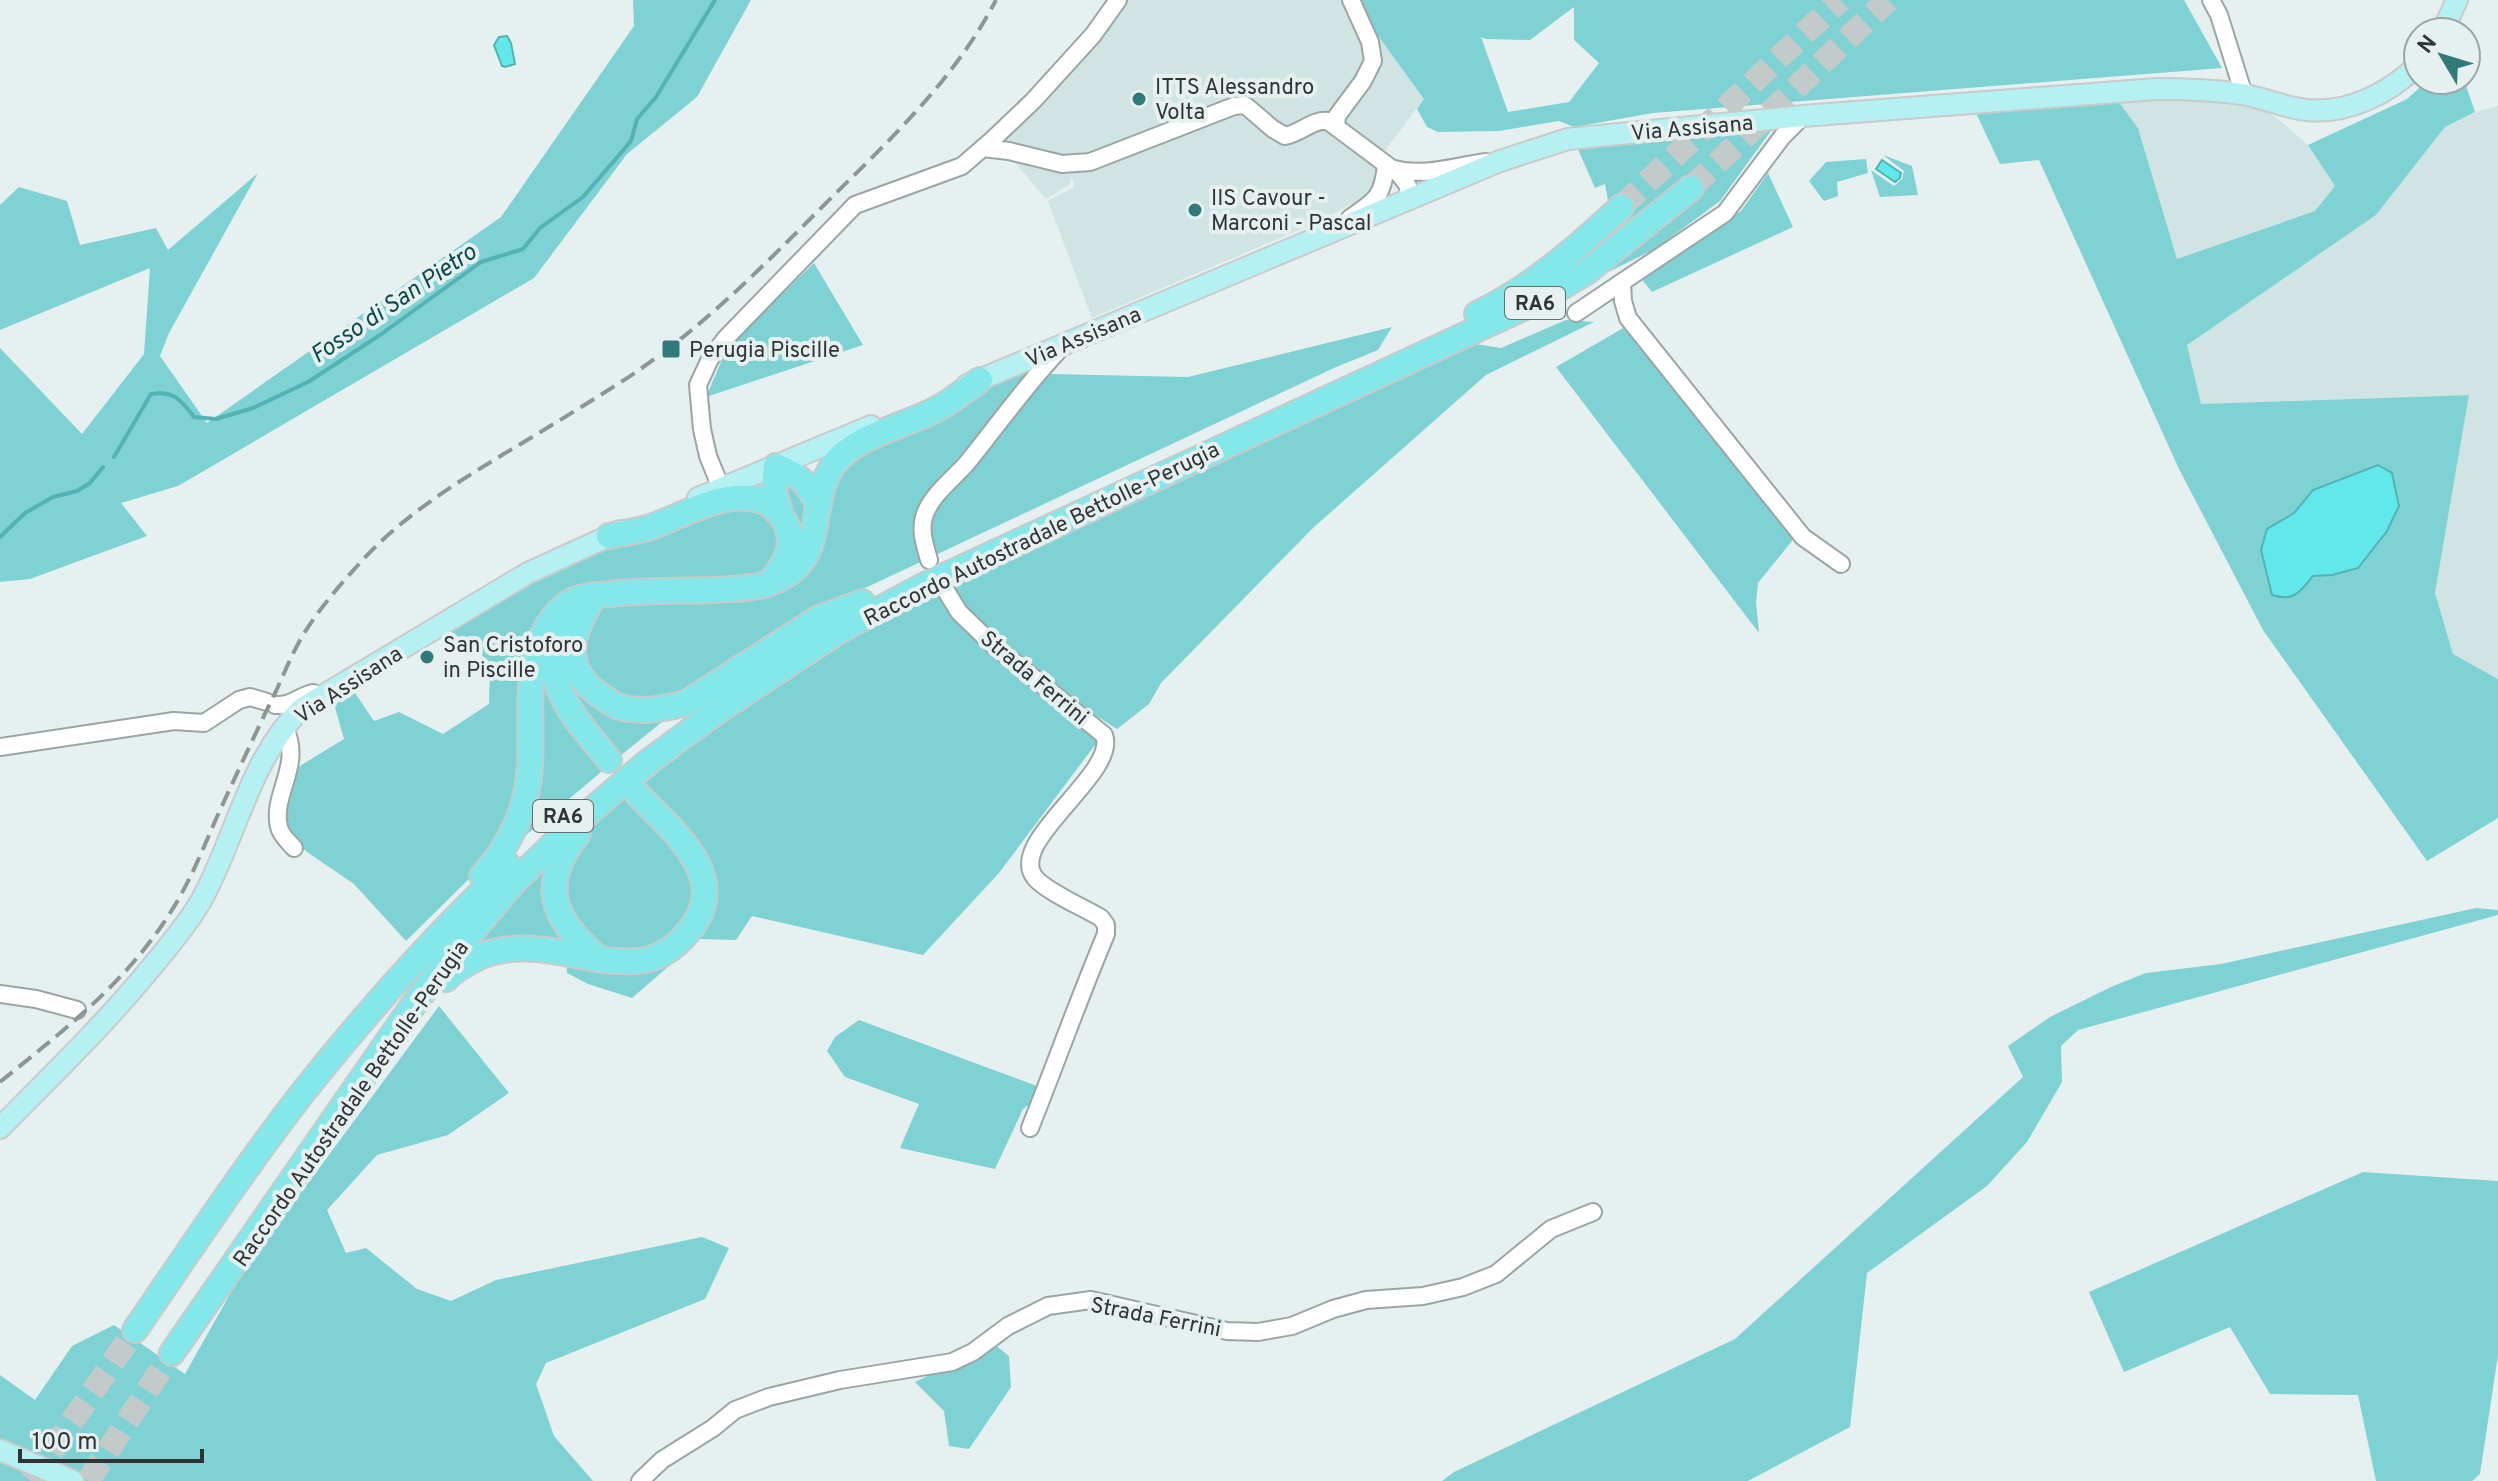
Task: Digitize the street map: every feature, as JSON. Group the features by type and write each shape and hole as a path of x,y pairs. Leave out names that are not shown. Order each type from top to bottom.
{"highway":[{"name":"RA6","path":"135,1330 259,1151 358,1025 505,870 640,751 698,707 776,654 916,573 1140,477 1355,378 1536,302 1585,273 1691,188"},
{"name":"RA6","path":"1355,378 1490,308 1583,243 1621,207"},
{"path":"358,1025 392,976 497,861 512,833 528,784 529,696 534,661 542,639 559,610 585,596 747,589 787,574 803,560 812,543 823,482 838,458 853,447 937,409 980,380"},
{"path":"768,583 783,565 791,541 774,492 776,466 796,474 808,485 819,505"},
{"name":"Raccordo Autostradale Bettolle-Perugia","path":"172,1353 428,985 513,883 565,833 644,765 709,717 837,632 1140,477"},
{"path":"609,536 648,528 712,502 734,497 766,503 781,515"},
{"path":"599,597 581,617 576,631 573,661 584,682 613,705 646,710 686,703 819,618 862,602"},
{"path":"599,597 576,612 565,626 554,661 559,693 609,760"},
{"path":"598,958 573,937 555,899 556,877 562,855 576,835 673,755 709,717"},
{"path":"294,1178 326,1145 409,1027 451,974 466,962 506,948 529,947 618,962 642,961 662,954 680,942 697,922 704,896 702,871 691,850 638,795"}],"main road":[{"name":"Via Assisana","path":"0,1128 86,1019 128,996 171,944 202,900 269,749 284,726 302,708 528,573 609,536 1500,161 1568,139 1803,116 2156,89 2205,89 2307,110 2365,101 2402,78"},
{"path":"0,1450 73,1481"}],"street":[{"path":"721,488 705,443 698,385 702,372 718,349 855,205 962,166 983,148 1033,101 1093,35 1118,0"},
{"path":"1336,126 1337,116 1363,81 1373,61 1370,42 1351,0"},
{"path":"2211,0 2219,15 2244,95"},
{"path":"983,148 1062,164 1090,162 1234,106 1245,105 1285,136 1296,134 1318,120 1328,121 1404,180 1410,194 1407,201"},
{"path":"1576,313 1725,213 1776,144 1803,116"},
{"path":"1386,165 1408,173 1500,161"},
{"path":"1314,239 1373,201 1383,189 1386,165"},
{"path":"1622,282 1628,318 1803,537 1841,564"},
{"path":"929,560 922,534 925,515 933,501 992,433 1041,368 1066,343"},
{"name":"Strada Ferrini","path":"943,586 959,612 993,645 1104,735 1107,741 1101,760 1039,841 1030,858 1029,866 1036,879 1101,918 1106,925 1106,934 1030,1128"},
{"path":"0,747 162,722 204,723 239,700 250,697 287,706 301,696 313,693 320,697"},
{"path":"284,726 290,738 292,754 280,804 279,826 294,848"},
{"path":"0,994 36,999 86,1019"},
{"name":"Strada Ferrini","path":"640,1481 662,1460 713,1428 735,1410 769,1397 840,1380 952,1362 973,1352 1008,1326 1048,1306 1091,1300 1227,1331 1258,1332 1292,1326 1333,1309 1366,1300 1423,1296 1463,1287 1496,1274 1551,1229 1593,1212"}],"shaded area":[{"path":"633,0 751,0 697,97 627,154 534,278 178,486 121,503 147,536 30,579 0,582 0,348 82,434 144,354 150,268 0,330 0,205 19,187 67,201 80,245 156,228 168,250 258,173 169,333 160,356 207,423 501,217 634,26"},
{"path":"1125,0 1352,0 1424,99 1381,156 1332,114 1323,112 1284,130 1245,100 1075,159 1072,174 1221,117 1238,114 1287,143 1323,126 1377,169 1375,187 1322,220 1092,318 1048,201 1074,187 1072,176 1069,185 1046,199 1010,157 1003,138"},
{"path":"1352,0 2184,0 2222,68 1653,113 1574,127 1559,121 1499,131 1438,132 1427,127 1417,109 1424,99","holes":["1574,7 1574,40 1599,63 1569,102 1508,112 1481,37 1530,40"]},
{"path":"507,36 515,64 505,67 494,45 499,37"},
{"path":"2127,81 2228,82 2308,145 2335,186 2315,211 2177,259 2138,128 2115,97"},
{"path":"2410,96 2470,96 2475,112 2445,127 2376,215 2187,345 2201,404 2469,395 2435,593 2453,654 2498,679 2498,818 2427,861 2263,630 2179,469 2039,160 2000,164 1974,109 2115,97 2138,128 2177,259 2315,211 2335,186 2308,145"},
{"path":"2498,106 2498,679 2453,654 2435,593 2469,395 2201,404 2186,345 2376,215 2445,127 2475,112"},
{"path":"1773,128 1720,201 1655,249 1598,277 1683,184 1622,227 1631,215 1627,210 1609,207 1605,184 1595,188 1577,147"},
{"path":"1883,155 1912,166 1918,195 1880,197 1871,170 1894,186 1902,179 1904,171"},
{"path":"1866,159 1868,173 1837,182 1838,196 1824,201 1809,181 1826,162"},
{"path":"1882,160 1901,173 1895,182 1876,169"},
{"path":"1768,173 1793,227 1652,292 1640,277 1741,211"},
{"path":"814,263 863,345 706,397 727,348"},
{"path":"1566,320 1594,322 1486,375 1314,527 1161,683 1149,704 1117,729 1010,650 1004,663 1098,741 999,873 923,955 752,916 736,940 700,939 632,998 588,984 567,973 565,946 459,959 551,857 559,881 569,851 604,816 785,677 943,586 1469,343 1501,348"},
{"path":"1392,327 1378,350 831,604 681,699 632,706 586,679 580,638 586,622 604,604 787,581 833,470 981,385 1029,366 1051,374 1188,377"},
{"path":"1625,327 1796,536 1758,583 1759,633 1556,367"},
{"path":"2378,465 2392,473 2399,506 2387,531 2358,568 2313,576 2291,596 2272,595 2261,550 2267,529 2294,513 2313,490"},
{"path":"784,479 811,498 801,554 781,483"},
{"path":"718,507 764,509 783,540 768,573 748,582 589,583 567,593 520,733 510,822 477,871 406,941 354,884 307,852 286,831 284,809 295,769 344,739 334,704 355,693 374,721 399,712 443,734 489,704 490,665 473,644 461,654 438,637 549,570"},
{"path":"567,635 579,681 668,717 619,757 578,710 566,684"},
{"path":"538,662 607,767 513,846"},
{"path":"2476,908 2498,910 2498,915 2078,1030 2061,1046 2062,1082 2027,1142 1987,1186 1867,1273 1850,1427 1748,1481 1442,1481 1454,1472 1735,1339 2023,1077 2008,1046 2050,1017 2146,973 2221,964"},
{"path":"439,1006 509,1093 448,1135 377,1155 327,1210 346,1253 366,1248 417,1289 451,1301 496,1280 702,1237 729,1248 705,1299 546,1363 536,1384 554,1436 593,1481 0,1481 0,1375 35,1400 72,1346 114,1325 185,1374 243,1271"},
{"path":"859,1020 1042,1088 1033,1102 1023,1109 995,1169 900,1148 919,1104 845,1077 827,1051 835,1037"},
{"path":"2363,1172 2498,1181 2498,1355 2480,1474 2472,1481 2376,1481 2358,1395 2270,1394 2230,1327 2124,1372 2089,1292"},
{"path":"994,1344 1009,1356 1011,1387 969,1449 949,1446 944,1411 915,1382"}],"waterway":[{"name":"Fosso di San Pietro","path":"114,457 151,394 171,395 194,417 216,419 253,408 308,382 380,335 481,262 523,249 540,228 583,197 631,141 637,119 656,97 715,0"},
{"name":"Fosso di San Pietro","path":"0,537 25,513 53,497 77,491 90,483 103,467"}],"tunnel":[{"path":"1621,207 1840,0"},
{"path":"1691,188 1888,0"},
{"path":"31,1481 135,1330"},
{"path":"88,1481 172,1353"}],"railway":[{"path":"0,1082 92,1005 153,938 189,879 299,641 322,607 359,564 391,532 426,504 648,363 731,296 879,151 922,104 962,55 996,0"}],"place":[{"name":"ITTS Alessandro Volta","path":"1139,99"},
{"name":"IIS Cavour - Marconi - Pascal","path":"1195,210"},
{"name":"Perugia Piscille","path":"671,349"},
{"name":"San Cristoforo in Piscille","path":"427,657"}]}
